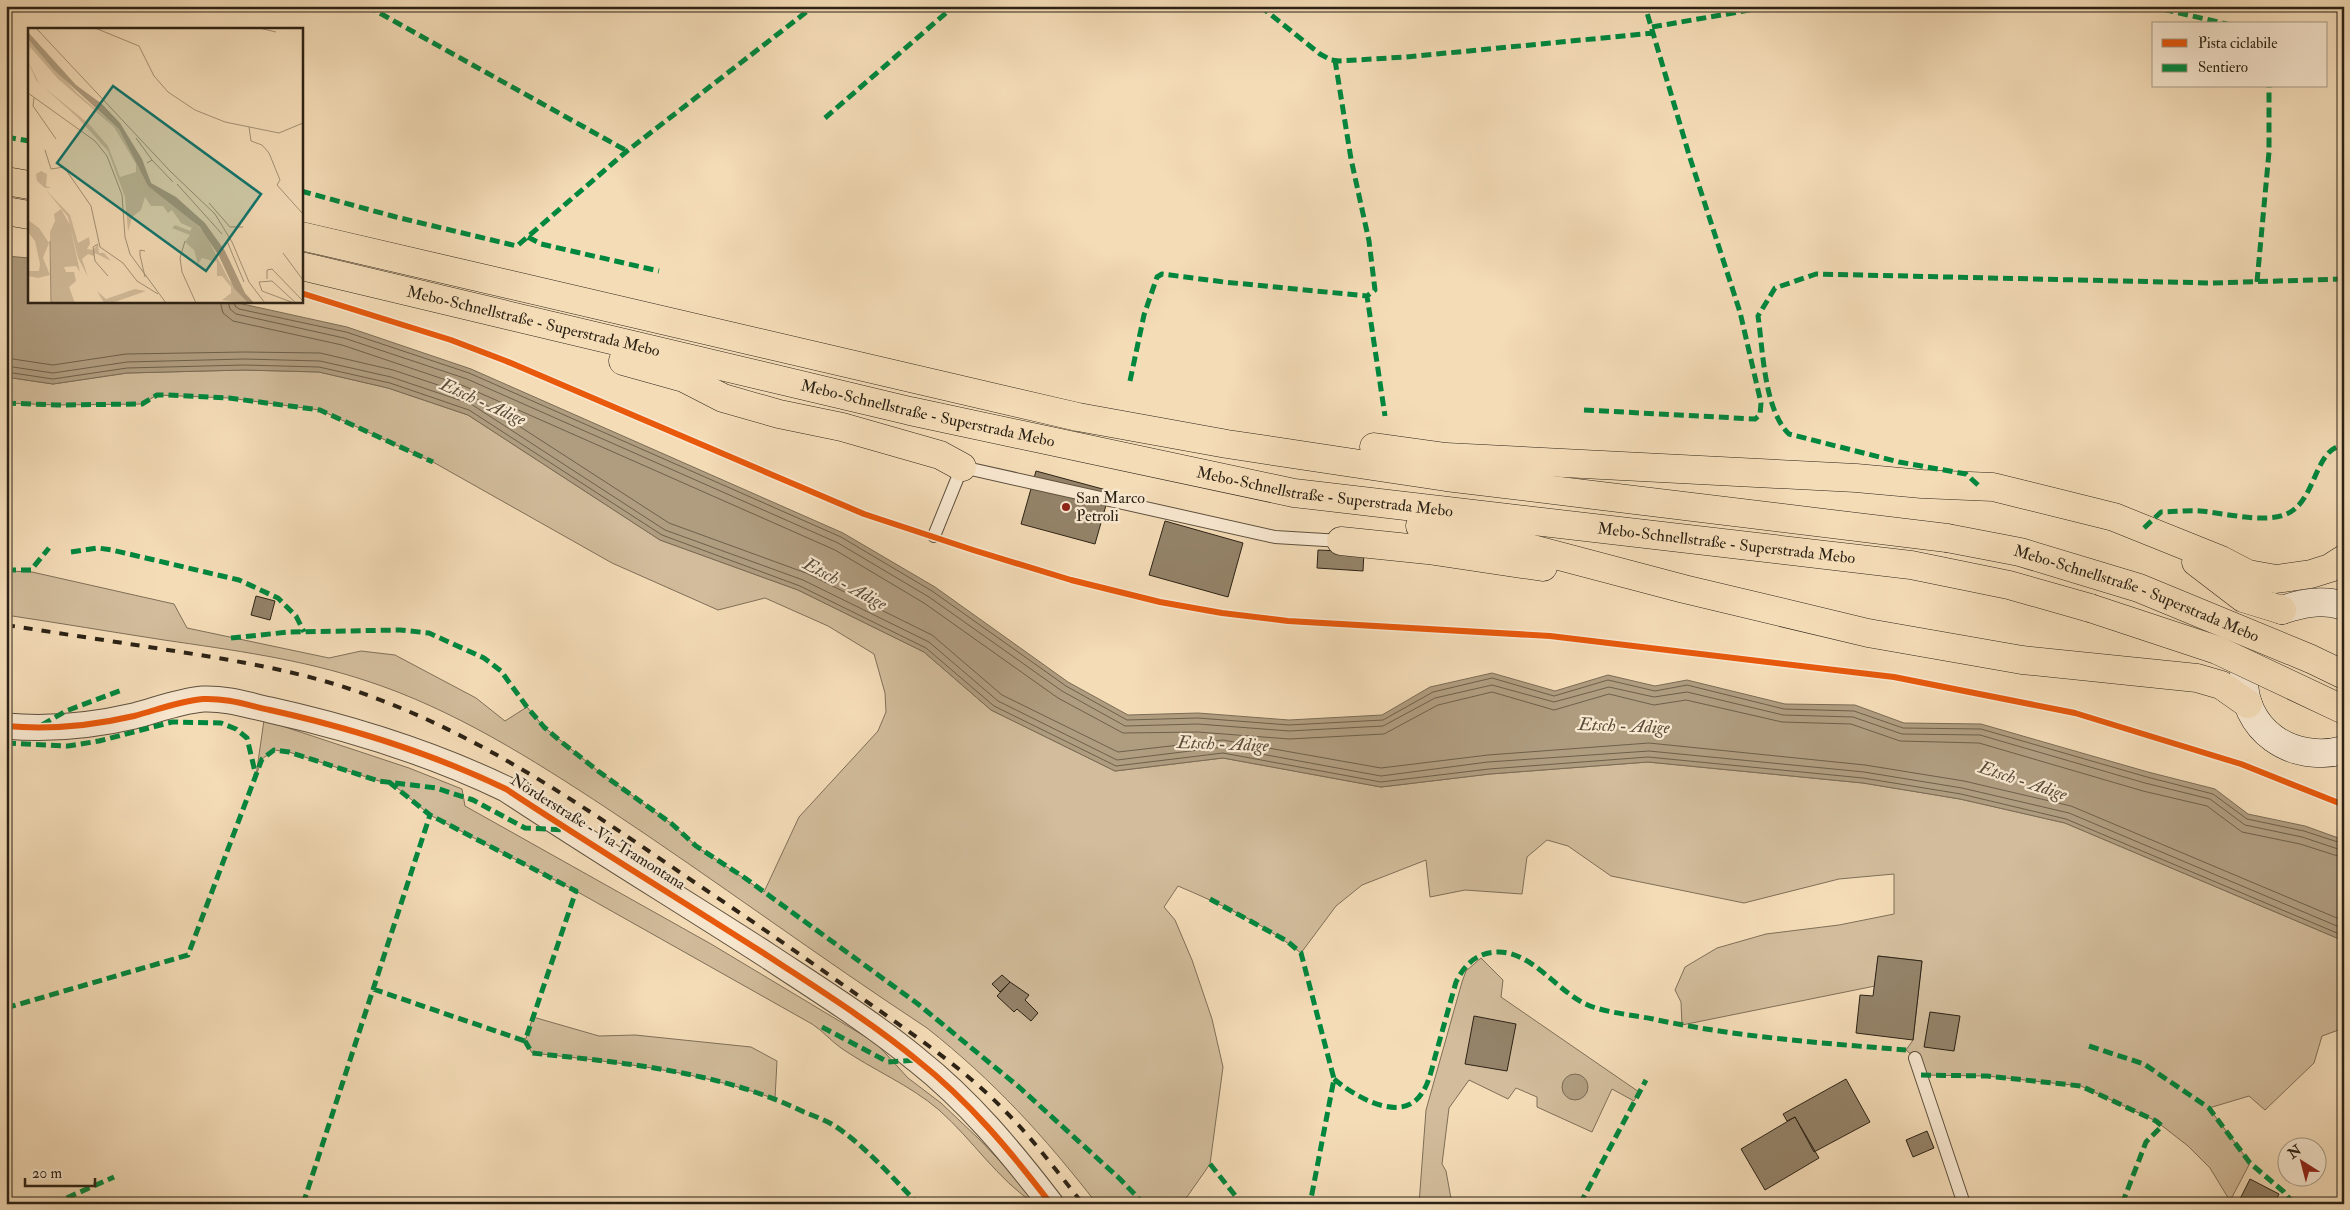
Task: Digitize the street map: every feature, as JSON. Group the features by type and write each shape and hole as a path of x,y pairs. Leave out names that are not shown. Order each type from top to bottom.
{"highway":[{"path":"6,181 28,185"},
{"path":"6,211 28,215"},
{"name":"Mebo-Schnellstraße - Superstrada Mebo","path":"302,236 1059,413 1227,444 1446,477 1947,538 2020,552 2139,588 2312,659 2344,675"},
{"name":"Mebo-Schnellstraße - Superstrada Mebo","path":"302,266 910,411 1294,493 1912,565 2009,585 2090,608 2217,650 2344,710"},
{"path":"522,319 548,340 684,378 723,398 779,414 842,427 940,455 962,467"},
{"path":"1227,444 1277,434 1446,457 1808,475 1922,484 1978,485 2114,517 2221,560 2248,574 2276,579 2311,574 2330,568 2344,559"},
{"path":"1294,493 1330,511 1487,537 1684,589 1868,633 2022,660 2197,678 2221,685 2248,704"},
{"path":"2160,536 2243,598 2282,610"},
{"path":"1341,541 1428,550 1550,568 1805,630 1834,625"}],"main road":[{"path":"2282,610 2303,603 2336,599"},
{"path":"2244,674 2248,704 2261,727 2276,741 2288,747 2314,754 2344,750"}],"street":[{"name":"Nörderstraße - Via Tramontana","path":"6,726 36,729 83,726 134,716 185,702 227,700 319,721 465,770 506,789 796,974 882,1033 918,1060 986,1124 1020,1163 1051,1204"}],"lane":[{"path":"934,536 962,467 1274,537 1341,541"},
{"path":"1915,1058 1964,1204"}],"shaded area":[{"path":"244,370 319,372 388,388 468,415 660,540 798,590 924,652 991,710 1115,771 1223,758 1381,787 1490,774 1648,762 1863,783 1960,799 2065,823 2344,941 2344,1028 2322,1036 2314,1063 2265,1110 2249,1096 2209,1108 2250,1163 2230,1201 2210,1168 2188,1146 2156,1121 2081,1086 1987,1076 1921,1075 1915,1058 1906,1050 1913,1040 1922,961 1878,956 1875,986 1682,1025 1681,1002 1675,990 1685,967 1717,948 1766,934 1839,925 1894,914 1894,874 1839,879 1744,903 1611,876 1568,846 1547,840 1527,857 1522,894 1465,890 1430,897 1426,860 1362,885 1336,906 1301,953 1272,933 1226,907 1178,886 1164,907 1175,920 1192,960 1212,1019 1223,1067 1210,1164 1182,1204 1097,1204 1058,1155 1017,1110 974,1068 927,1028 608,809 491,737 399,692 342,673 292,661 241,652 6,615 6,571 32,572 174,604 187,628 329,658 361,651 395,655 476,698 505,721 527,707 544,727 598,771 672,824 696,846 764,892 799,817 878,731 886,712 885,693 874,654 828,626 765,598 718,610 612,563 433,462 320,410 229,398 157,395 142,404 57,405 6,403 6,377 53,384 127,373"},
{"path":"264,720 409,768 462,789 465,806 711,944 876,1043 908,1078 941,1103 979,1139 1014,1176 1035,1204 1009,1183 963,1134 928,1101 841,1048 812,1024 576,891 430,815 390,782 379,781 289,752 274,750 262,759 256,776"},
{"path":"1481,958 1503,980 1501,997 1639,1092 1634,1101 1612,1089 1592,1132 1537,1107 1537,1097 1516,1088 1508,1099 1469,1080 1449,1108 1442,1164 1446,1171 1452,1204 1419,1204 1426,1110 1462,982 1466,971"},
{"path":"533,1017 599,1036 635,1035 751,1047 777,1061 775,1099 715,1081 655,1068 532,1053 525,1041"}],"water":[{"name":"Etsch - Adige","path":"6,256 28,258 28,302 234,302 347,327 471,369 843,533 935,587 1068,682 1128,715 1198,713 1289,720 1382,715 1430,687 1492,673 1555,691 1608,675 1655,686 1687,680 1785,704 1855,705 1904,723 1981,724 2148,772 2215,789 2248,814 2305,826 2344,840 2344,941 2065,823 1960,799 1863,783 1648,762 1490,774 1381,787 1223,758 1115,771 991,710 924,652 798,590 660,540 468,415 388,388 319,372 244,370 127,373 53,384 6,377"},
{"path":"1575,1074 1584,1078 1588,1087 1584,1096 1575,1100 1566,1096 1562,1087 1566,1078"}],"building":[{"name":"San Marco Petroli","path":"1036,471 1110,491 1095,544 1021,524"},
{"path":"1165,521 1243,543 1228,597 1149,575"},
{"path":"1318,550 1364,552 1363,571 1317,568"},
{"path":"256,596 275,601 270,620 251,615"},
{"path":"1878,956 1922,961 1913,1040 1856,1033 1860,995 1873,996"},
{"path":"1002,975 1010,982 1000,992 992,984"},
{"path":"1010,982 1029,995 1025,1000 1038,1013 1031,1021 1017,1009 1014,1012 997,996"},
{"path":"1930,1012 1960,1016 1954,1051 1924,1047"},
{"path":"1474,1016 1516,1024 1507,1071 1465,1064"},
{"path":"1846,1079 1870,1122 1814,1152 1795,1117 1787,1121 1783,1114"},
{"path":"1795,1117 1819,1158 1765,1190 1741,1149"},
{"path":"1927,1131 1934,1148 1913,1157 1906,1140"},
{"path":"2250,1179 2279,1194 2274,1204 2249,1204 2240,1199"}],"railway":[{"path":"6,625 224,659 311,677 353,690 400,708 445,728 489,751 615,828 786,945 942,1056 991,1097 1016,1123 1083,1204"}],"marked path":[{"path":"367,6 627,151"},
{"path":"302,191 396,217 517,246 627,151 814,6"},
{"path":"825,118 954,6"},
{"path":"1260,6 1320,54 1331,60 1339,61 1406,57 1654,33"},
{"path":"1584,410 1755,419 1760,415 1761,403 1740,312 1690,158 1645,6"},
{"path":"1652,27 1773,6"},
{"path":"2149,6 2218,22"},
{"path":"1335,60 1351,159 1369,241 1375,290 1367,296 1385,416"},
{"path":"2257,282 2269,152 2269,88"},
{"path":"6,137 28,141"},
{"path":"528,237 541,244 659,271"},
{"path":"1130,381 1144,315 1157,277 1162,274 1367,296"},
{"path":"1978,485 1966,474 1899,462 1789,434 1774,410 1770,395 1763,362 1758,316 1775,288 1816,274 2211,283 2344,279"},
{"path":"6,403 57,405 142,404 157,395 168,395 229,398 320,410 433,462"},
{"path":"2144,528 2161,512 2200,511 2254,518 2284,515 2295,509 2303,500 2326,456 2334,448 2344,445"},
{"path":"6,570 31,570 49,548"},
{"path":"71,552 98,548 112,550 239,580 278,598 296,616 304,632"},
{"path":"231,638 289,632 400,630 429,633 484,658 501,671 527,707 544,727 559,740 598,771 672,824 696,846 745,878 918,1004 1019,1087 1119,1178 1144,1204"},
{"path":"42,725 66,711 122,690"},
{"path":"6,743 68,746 99,741 172,722 221,723 236,729 247,738 256,776"},
{"path":"6,1008 188,955 262,759 274,750 289,752 379,781 436,788 473,800 525,828 565,830"},
{"path":"389,782 430,815 576,891 525,1041 532,1053 671,1071 739,1087 772,1098 835,1126 868,1153 918,1204"},
{"path":"303,1204 430,815"},
{"path":"1210,899 1287,941 1301,953 1334,1079 1310,1204"},
{"path":"1334,1079 1353,1093 1378,1104 1403,1107 1413,1102 1422,1093 1428,1080 1456,982 1463,970 1473,960 1484,954 1499,952 1523,959 1579,1000 1590,1006 1605,1010 1747,1035 1906,1050"},
{"path":"373,989 525,1041"},
{"path":"822,1027 888,1062 918,1060"},
{"path":"2089,1046 2144,1064 2209,1108 2250,1163 2284,1192 2294,1204"},
{"path":"1921,1075 1987,1076 2081,1086 2156,1121 2162,1126 2146,1142 2122,1204"},
{"path":"1580,1204 1646,1080"},
{"path":"1210,1164 1242,1204"},
{"path":"53,1204 114,1177"}],"cycle path":[{"path":"302,293 451,340 506,361 864,514 1071,580 1160,602 1222,613 1288,621 1550,636 1894,677 2075,713 2241,764 2344,805"},
{"path":"6,726 39,728 86,725 134,716 185,702 203,699 220,700 237,702 360,733 420,753 478,776 506,789 768,956 881,1032 936,1076 972,1110 1005,1146 1051,1204"}],"place":[{"name":"San Marco Petroli","path":"1066,507"}]}
